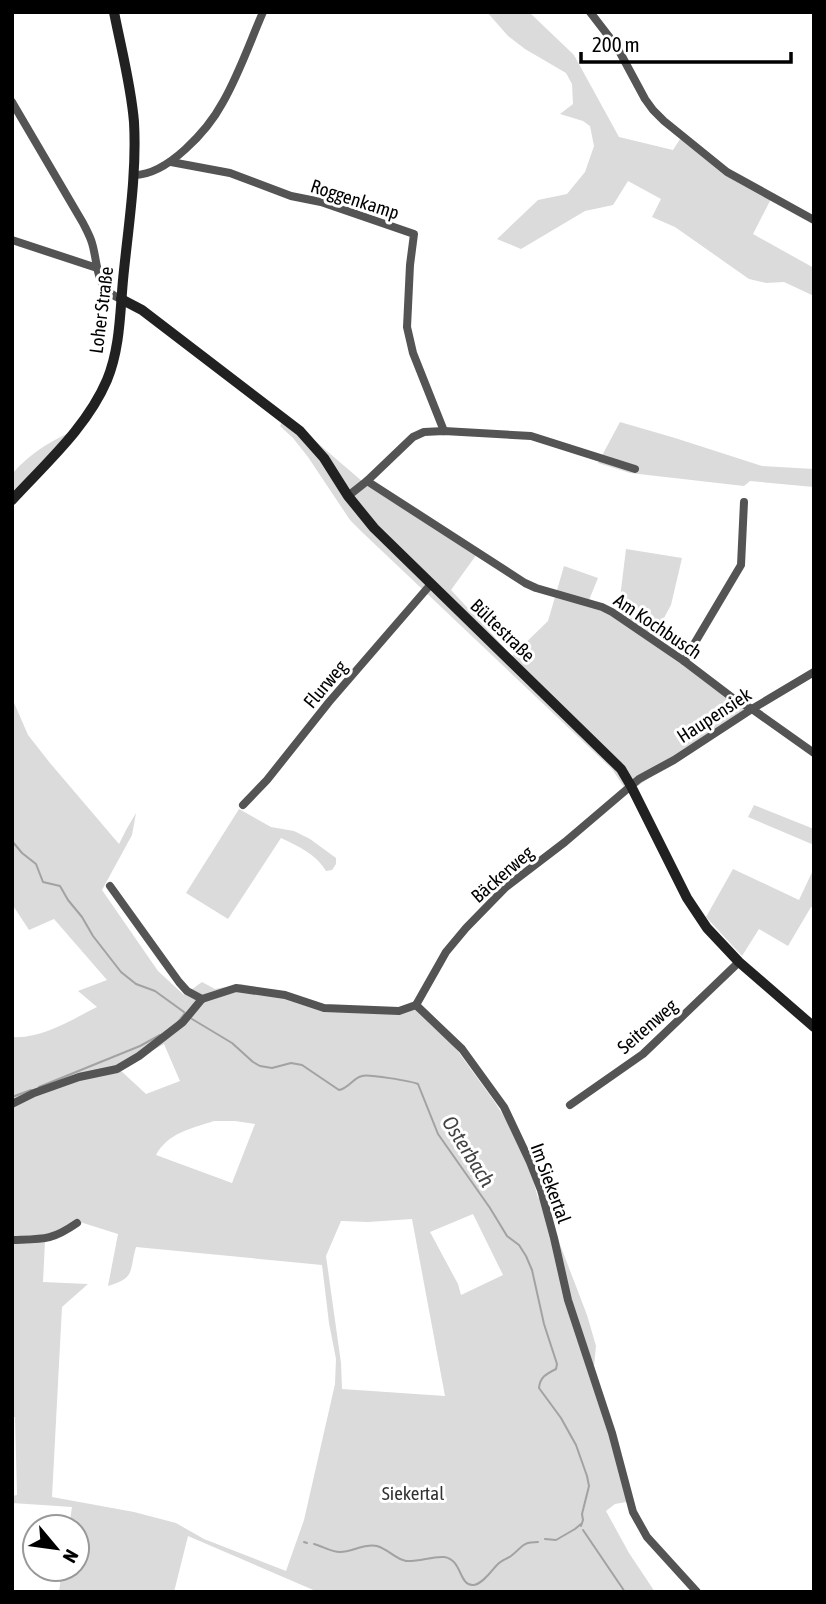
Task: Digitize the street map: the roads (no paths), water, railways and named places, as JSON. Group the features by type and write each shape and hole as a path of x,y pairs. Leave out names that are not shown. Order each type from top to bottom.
{"street":[{"name":"Loher Straße","path":"12,500 80,426 107,379 117,338 135,143 132,103 114,12"},
{"path":"133,175 146,174 171,162 219,110 263,12"},
{"path":"590,12 617,47 649,104 664,121 727,172 814,220"},
{"path":"12,102 83,223 92,242 103,285 107,292 121,299"},
{"name":"Roggenkamp","path":"171,162 230,173 414,234 407,327 413,353 444,432"},
{"path":"12,240 97,268"},
{"name":"Bültestraße","path":"121,299 142,310 300,431 324,458 348,496 374,528 614,762 625,775 687,898 706,928 739,962 814,1027"},
{"path":"348,496 413,437 424,432 531,436 635,470"},
{"name":"Am Kochbusch","path":"367,481 525,583 602,607 814,752"},
{"path":"684,662 741,565 744,502"},
{"name":"Flurweg","path":"243,805 431,584"},
{"name":"Haupensiek","path":"631,786 814,672"},
{"name":"Bäckerweg","path":"416,1005 446,952 506,887 631,786"},
{"path":"110,886 179,982 187,991 202,999"},
{"name":"Seitenweg","path":"569,1105 643,1054 739,962"},
{"path":"12,1104 79,1077 117,1069 139,1056 189,1015 202,999 236,988 285,995 324,1008 399,1011 416,1005"},
{"name":"Im Siekertal","path":"416,1005 462,1049 504,1107 530,1161 554,1238 568,1300 612,1433 632,1512 647,1537 697,1592"},
{"path":"12,1240 50,1238 78,1223"}],"waterway":[{"path":"12,841 36,864 43,882 60,886 121,972 136,984 155,991 184,1012"},
{"name":"Osterbach","path":"178,1022 185,1013"},
{"name":"Osterbach","path":"192,1019 232,1043 260,1066 272,1068 291,1063 302,1065 339,1090 359,1077 366,1076 418,1084 438,1134 507,1236 519,1245 532,1270 544,1324 557,1364 556,1369 542,1378 539,1388 561,1418 576,1445 589,1486 581,1526"},
{"name":"Osterbach","path":"39,1087 140,1046 160,1035"},
{"name":"Osterbach","path":"12,1097 31,1090"},
{"path":"545,1539 556,1540 581,1524"},
{"name":"Osterbach","path":"583,1530 625,1592"},
{"path":"314,1544 340,1552 377,1546 406,1561 444,1557 454,1562 465,1581 473,1585 483,1580 499,1563 523,1546 538,1542"}],"park label":[{"name":"Siekertal","path":"413,1493"}]}
